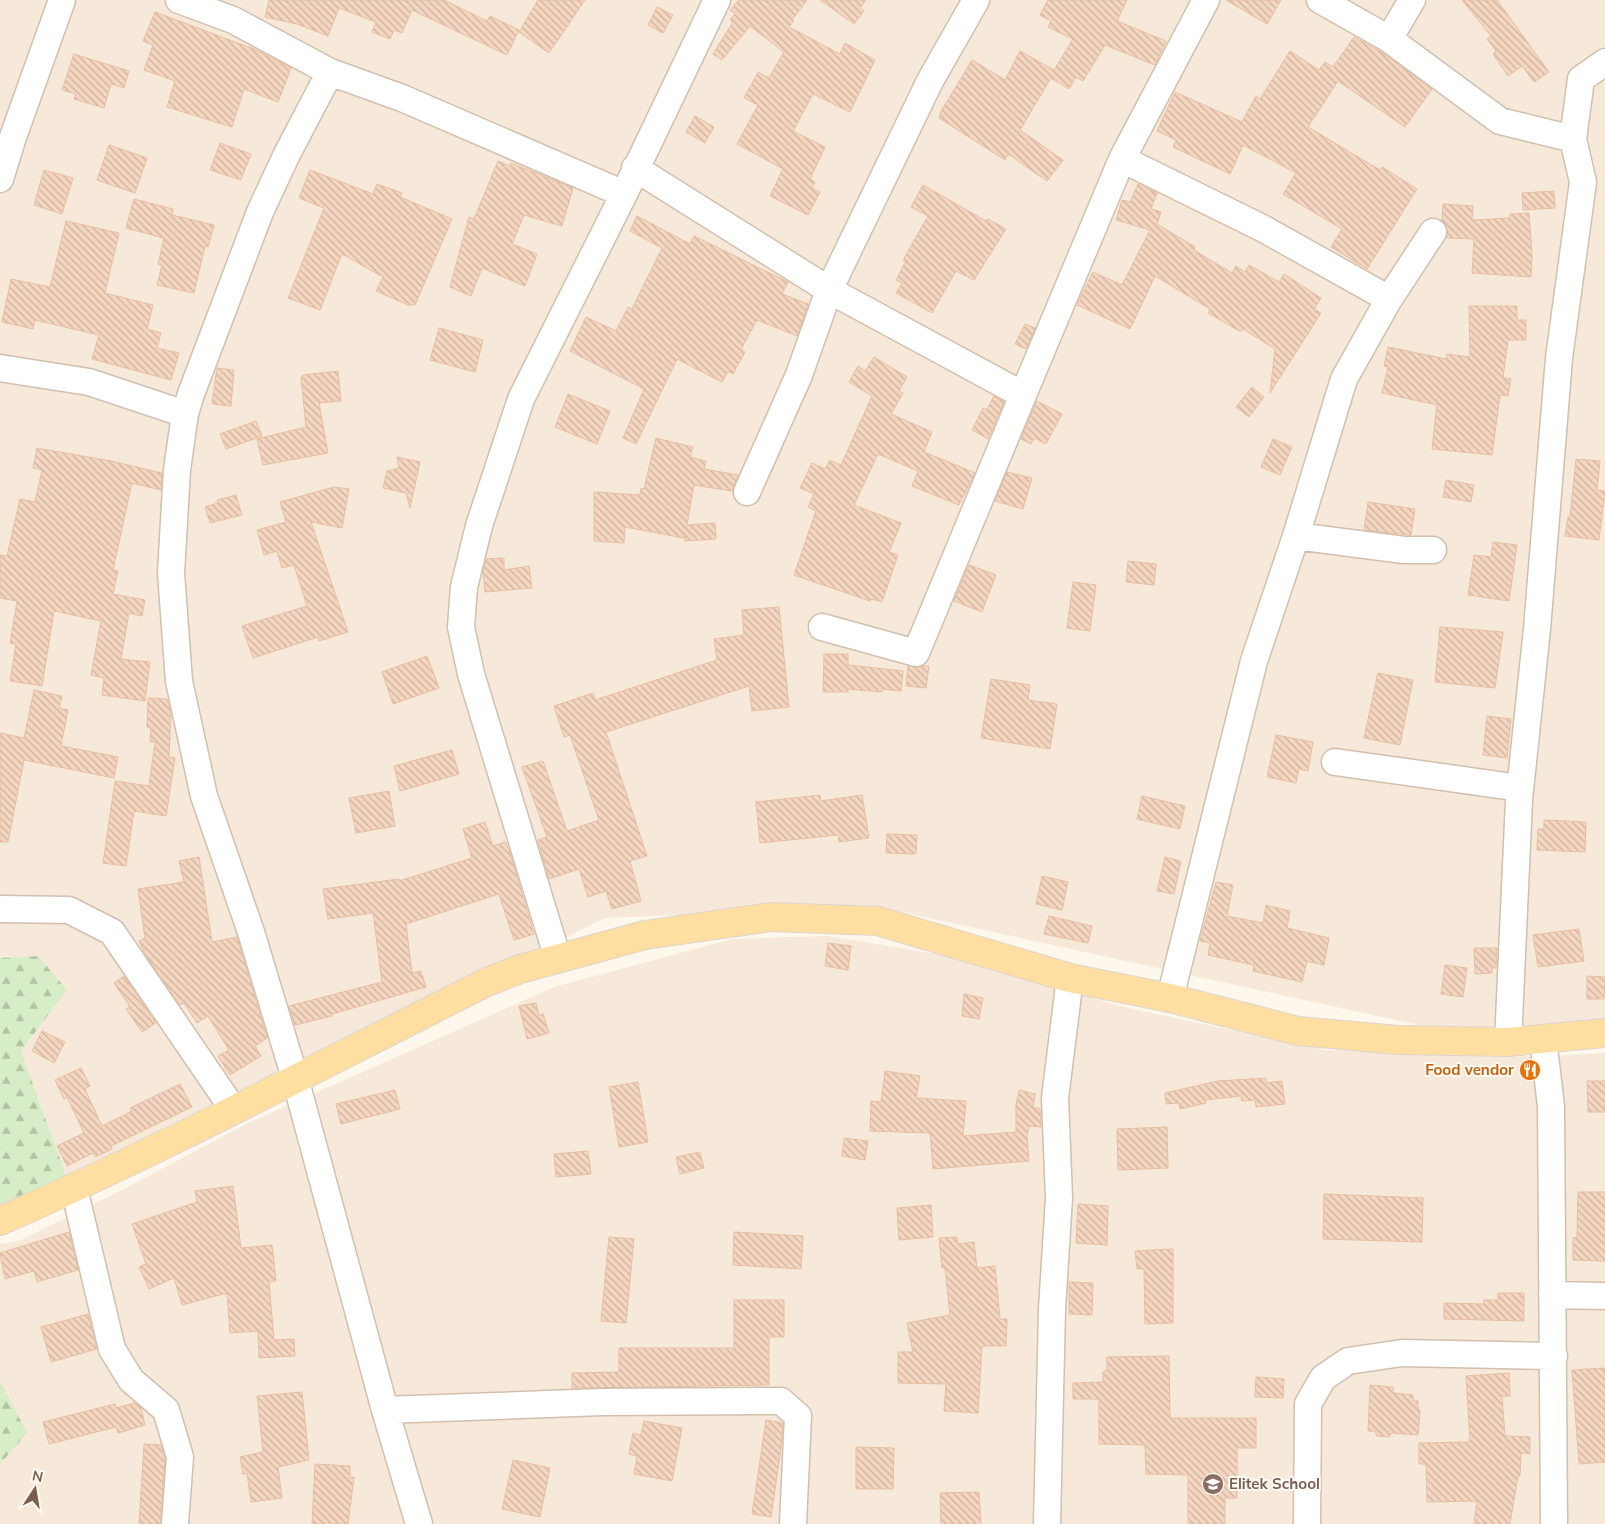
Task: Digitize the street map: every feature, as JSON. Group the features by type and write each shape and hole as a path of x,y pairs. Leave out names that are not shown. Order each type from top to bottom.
{"main road":[{"path":"0,1221 136,1160 233,1109 487,982 520,969 645,935 771,917 878,921 1070,978 1170,998 1298,1031 1398,1040 1508,1042 1605,1033"}],"street":[{"path":"0,179 19,119 62,0"},
{"path":"179,0 233,20 330,72 402,98 624,194"},
{"path":"558,959 471,674 462,627 464,587 479,526 521,399 624,194 717,0"},
{"path":"747,492 799,375 829,290 930,81 976,0"},
{"path":"822,627 916,653 1122,159 1206,0"},
{"path":"1320,0 1389,39 1500,121 1573,139"},
{"path":"1389,39 1412,0"},
{"path":"1508,1042 1520,788 1537,629 1559,358 1583,182 1573,139 1581,79 1605,62"},
{"path":"330,72 286,156 260,212 185,414 177,470 171,573 179,681 204,796 251,932 295,1078 385,1410 420,1524"},
{"path":"1122,159 1264,229 1389,299"},
{"path":"635,168 829,290 1024,394"},
{"path":"1170,998 1254,661 1296,536 1344,378 1389,299 1433,232"},
{"path":"0,368 89,382 185,414"},
{"path":"1296,536 1404,550 1433,550"},
{"path":"1335,762 1520,788"},
{"path":"0,909 69,910 112,932 233,1109"},
{"path":"1047,1524 1052,1309 1058,1198 1056,1098 1070,978"},
{"path":"1543,1039 1551,1106 1554,1524"},
{"path":"74,1188 112,1349 131,1380 166,1410 180,1458 175,1524"},
{"path":"1552,1295 1605,1296"},
{"path":"1307,1524 1308,1404 1323,1378 1348,1360 1402,1353 1554,1356"},
{"path":"385,1410 602,1402 781,1401 798,1416 792,1524"}],"shaded area":[{"path":"0,0 1605,0 1605,1040 1483,1039 879,907 605,918 69,1184 21,1051 67,990 38,956 0,958"},
{"path":"828,936 947,956 1124,1007 1325,1050 1535,1057 1605,1053 1605,1524 0,1524 0,1244 19,1241 120,1191 250,1122 554,987 732,939"}],"green space":[{"path":"38,956 67,990 21,1051 69,1184 0,1208 0,958"},
{"path":"0,1381 27,1433 0,1464"}],"building":[{"path":"269,0 444,0 487,21 490,16 519,30 507,55 412,10 402,33 394,30 390,39 372,32 376,22 339,8 328,36 297,24 265,17"},
{"path":"538,0 585,0 549,53 519,32"},
{"path":"739,0 807,0 789,27 840,54 845,43 875,60 850,112 813,94 793,131 825,147 810,179 815,182 812,188 820,192 808,215 770,196 783,169 737,144 758,105 744,98 758,72 769,78 784,52 750,26 722,60 713,54 733,22 730,20 735,14 730,10"},
{"path":"820,0 866,0 860,8 864,11 854,24"},
{"path":"1048,0 1127,0 1117,21 1166,41 1155,65 1105,45 1083,81 1076,77 1069,89 1051,78 1020,130 1063,160 1047,181 1008,154 1005,160 939,118 940,113 972,60 1005,80 1020,51 1054,70 1073,39 1048,27 1051,21 1040,15"},
{"path":"1226,0 1281,0 1267,24"},
{"path":"1462,0 1497,0 1549,72 1534,82 1522,66 1508,76 1493,54 1496,51 1487,39 1491,36"},
{"path":"657,7 673,15 663,33 648,25"},
{"path":"155,12 254,49 291,68 278,102 244,89 232,127 167,107 175,81 144,70 153,45 143,41"},
{"path":"1354,37 1381,52 1432,89 1405,127 1338,81 1308,127 1380,170 1382,167 1417,189 1367,269 1331,247 1342,229 1283,194 1296,173 1243,145 1230,174 1173,147 1176,140 1157,131 1175,92 1242,122 1256,96 1260,99 1290,51 1319,70 1325,62 1333,67"},
{"path":"74,54 129,71 124,88 111,84 104,108 74,99 76,94 62,90"},
{"path":"695,116 714,127 705,143 686,132"},
{"path":"220,143 251,154 241,180 210,170"},
{"path":"109,145 147,158 135,193 97,180"},
{"path":"498,161 510,166 511,163 573,188 562,226 524,215 512,244 537,254 525,286 482,268 471,296 450,287 469,217 474,219"},
{"path":"44,170 73,178 62,214 34,205"},
{"path":"310,170 373,194 377,184 402,193 400,197 452,219 415,305 408,305 376,291 383,277 342,254 320,310 288,298 324,208 299,198"},
{"path":"1138,184 1157,193 1151,209 1161,212 1157,224 1195,247 1194,250 1232,273 1236,266 1245,272 1249,265 1279,282 1284,274 1321,298 1314,309 1321,313 1270,393 1275,349 1243,329 1241,332 1208,313 1210,309 1155,276 1130,329 1077,305 1093,272 1122,285 1150,230 1116,220 1122,200 1130,202"},
{"path":"923,185 986,221 988,219 1006,229 974,280 956,271 932,313 896,293 902,283 896,280 906,261 903,260 928,216 911,207"},
{"path":"1554,191 1555,208 1523,210 1522,193"},
{"path":"134,199 173,209 172,215 214,225 208,247 205,246 194,293 157,285 162,265 158,264 164,238 126,228"},
{"path":"1443,204 1473,206 1472,220 1510,218 1510,214 1529,213 1532,255 1531,277 1472,273 1474,239 1446,238 1447,226 1442,220"},
{"path":"637,216 690,244 694,236 788,282 782,294 808,304 797,336 757,320 741,349 745,352 733,374 728,371 722,382 677,359 636,444 623,438 644,389 570,351 586,317 616,331 628,307 632,309 662,248 630,231"},
{"path":"66,221 119,233 105,293 153,305 147,329 161,333 157,348 179,353 171,380 92,359 99,335 35,320 33,329 2,322 11,279 50,287"},
{"path":"1469,306 1517,306 1517,320 1526,320 1526,340 1508,340 1503,378 1511,379 1508,396 1500,395 1492,455 1432,449 1437,405 1382,393 1388,367 1384,366 1388,347 1446,359 1447,354 1470,357"},
{"path":"1025,324 1035,328 1026,349 1015,344"},
{"path":"439,328 483,340 475,372 430,360"},
{"path":"874,357 907,377 899,391 903,393 891,414 932,432 924,452 975,473 959,505 912,486 918,471 878,454 854,505 901,523 889,552 898,555 882,602 871,599 870,601 794,575 816,511 808,507 814,494 800,488 812,463 825,469 830,460 841,465 872,396 849,382 858,366 865,371"},
{"path":"217,368 234,370 231,406 212,404"},
{"path":"338,371 341,401 319,403 328,453 263,465 257,439 306,427 301,378 303,375"},
{"path":"1252,387 1264,397 1249,417 1236,407"},
{"path":"568,394 610,411 597,444 555,427"},
{"path":"994,396 1004,402 988,439 972,430 983,408 987,410"},
{"path":"1037,401 1062,414 1046,444 1034,438 1031,444 1021,439"},
{"path":"256,421 262,436 226,449 220,434"},
{"path":"656,438 693,447 690,457 706,461 704,469 738,475 732,491 694,485 687,525 715,523 716,539 685,541 685,535 684,538 625,527 624,543 594,541 594,492 640,495 641,488 644,489"},
{"path":"1273,439 1292,447 1280,475 1261,467"},
{"path":"37,448 111,461 162,473 161,490 132,483 113,570 118,571 113,594 145,600 142,616 129,613 121,659 150,662 145,701 102,695 104,678 91,675 101,621 54,611 42,686 10,681 16,644 10,643 17,601 0,598 0,555 7,556 20,499 35,502 42,470 33,468"},
{"path":"397,457 420,462 410,508 406,493 383,488 387,471 399,468"},
{"path":"1576,459 1600,461 1597,490 1605,491 1599,540 1565,536 1568,517 1570,517"},
{"path":"1007,472 1032,478 1023,509 995,501"},
{"path":"1446,480 1474,485 1471,502 1443,497"},
{"path":"334,487 349,489 342,528 311,522 348,632 319,641 318,637 253,658 242,626 307,606 294,565 282,568 277,551 264,555 257,530 286,522 280,502"},
{"path":"236,495 242,515 210,523 205,507 218,503 217,500"},
{"path":"1368,502 1415,509 1411,535 1364,530"},
{"path":"1493,542 1517,545 1509,601 1468,595 1474,555 1491,557"},
{"path":"504,558 504,570 529,566 532,588 485,592 483,571 486,559"},
{"path":"1128,561 1156,564 1154,585 1126,582"},
{"path":"969,565 996,575 982,612 954,601"},
{"path":"1073,582 1096,585 1090,631 1067,628"},
{"path":"779,607 789,707 752,711 749,686 606,732 647,856 630,861 641,901 612,909 606,891 588,897 579,869 549,879 538,840 547,837 522,767 543,761 567,831 599,820 570,735 564,737 554,706 593,693 595,700 717,660 714,639 744,635 742,610"},
{"path":"1440,627 1503,632 1495,688 1435,682"},
{"path":"824,654 848,654 848,665 903,671 901,691 882,689 882,692 848,689 848,692 823,692"},
{"path":"427,656 439,688 393,704 382,672"},
{"path":"908,666 929,666 926,688 906,686"},
{"path":"1378,673 1413,680 1400,745 1364,738"},
{"path":"991,679 1030,685 1028,700 1057,704 1050,749 981,738"},
{"path":"34,690 62,696 59,708 68,710 61,746 118,757 114,778 24,760 8,842 0,842 0,733 24,738"},
{"path":"148,698 167,699 171,713 169,757 175,758 166,816 134,811 126,866 103,863 115,781 149,786 155,742 150,742 151,728 147,727"},
{"path":"1487,716 1511,719 1507,758 1483,755"},
{"path":"1276,735 1313,742 1308,771 1299,769 1296,783 1267,777"},
{"path":"452,750 459,774 400,791 394,766"},
{"path":"389,791 395,826 356,833 349,798"},
{"path":"820,795 821,801 862,795 869,838 839,842 838,835 760,843 756,802"},
{"path":"1142,796 1185,806 1180,829 1137,819"},
{"path":"1544,820 1586,822 1585,852 1537,850 1538,829 1544,829"},
{"path":"485,822 493,846 505,842 509,850 534,934 514,940 499,894 406,924 412,973 421,971 426,987 332,1014 332,1016 295,1025 289,1006 382,982 373,913 328,919 323,889 399,879 399,881 472,858 463,829"},
{"path":"887,834 917,835 916,854 886,853"},
{"path":"199,857 212,942 237,937 267,1038 255,1046 261,1056 230,1075 218,1056 229,1050 208,1016 197,1023 184,1003 180,1005 146,956 139,941 145,938 138,889 184,882 179,861"},
{"path":"1165,857 1181,861 1174,894 1157,891"},
{"path":"1042,876 1068,882 1062,910 1036,904"},
{"path":"1216,882 1233,885 1227,916 1263,923 1266,905 1290,911 1287,928 1329,938 1324,965 1307,961 1302,982 1253,971 1254,965 1208,955 1210,943 1200,941"},
{"path":"1049,916 1092,926 1088,943 1044,934"},
{"path":"1579,929 1584,961 1538,967 1533,935"},
{"path":"828,943 851,946 848,970 825,966"},
{"path":"1474,948 1497,948 1496,968 1492,968 1492,973 1475,974"},
{"path":"1445,965 1467,968 1463,997 1441,994"},
{"path":"124,976 156,1023 142,1032 126,1009 130,1007 114,983"},
{"path":"1587,976 1605,977 1604,999 1587,999"},
{"path":"964,994 983,998 979,1019 962,1016"},
{"path":"536,1003 539,1016 543,1014 549,1033 527,1039 519,1006"},
{"path":"42,1031 65,1042 54,1063 32,1051"},
{"path":"81,1068 90,1086 85,1089 102,1126 132,1111 130,1108 180,1084 192,1107 111,1146 112,1149 95,1157 93,1153 67,1166 57,1146 84,1133 67,1097 64,1099 55,1080"},
{"path":"885,1071 920,1076 916,1098 966,1101 963,1136 1016,1132 1016,1105 1019,1090 1035,1094 1033,1107 1040,1109 1041,1127 1029,1126 1027,1136 1029,1161 933,1169 930,1133 870,1131 871,1101 881,1102"},
{"path":"1266,1078 1266,1083 1282,1081 1285,1104 1256,1107 1255,1100 1242,1101 1241,1096 1205,1100 1206,1103 1180,1109 1179,1103 1166,1104 1165,1093 1218,1081"},
{"path":"1587,1081 1605,1081 1605,1112 1588,1112"},
{"path":"638,1082 648,1142 619,1147 609,1087"},
{"path":"395,1090 400,1109 341,1124 336,1104"},
{"path":"1167,1127 1168,1168 1118,1170 1117,1129"},
{"path":"844,1138 868,1141 865,1160 842,1156"},
{"path":"588,1151 591,1174 556,1177 554,1154"},
{"path":"700,1152 704,1168 680,1174 676,1157"},
{"path":"233,1186 241,1248 272,1245 276,1281 269,1282 274,1340 294,1339 295,1356 259,1358 258,1331 230,1333 227,1293 182,1305 174,1278 149,1289 139,1267 146,1264 132,1224 197,1202 195,1191"},
{"path":"1578,1192 1605,1192 1605,1261 1573,1260 1573,1238 1577,1237"},
{"path":"1324,1194 1423,1198 1422,1242 1323,1239"},
{"path":"1078,1204 1108,1206 1107,1245 1076,1243"},
{"path":"931,1205 933,1237 899,1240 897,1208"},
{"path":"69,1232 78,1270 37,1282 34,1271 5,1279 0,1253"},
{"path":"734,1232 803,1236 801,1269 733,1265"},
{"path":"609,1237 634,1239 626,1323 601,1321"},
{"path":"957,1237 958,1244 974,1242 977,1268 995,1266 1000,1319 1007,1319 1006,1346 982,1346 978,1413 944,1411 946,1384 898,1383 898,1352 913,1352 907,1323 950,1315 945,1268 942,1268 939,1238"},
{"path":"1173,1249 1173,1323 1145,1324 1144,1269 1137,1269 1135,1251"},
{"path":"1069,1282 1093,1283 1092,1315 1069,1314"},
{"path":"1498,1293 1524,1293 1524,1321 1444,1319 1444,1303 1484,1304 1484,1300 1498,1300"},
{"path":"734,1300 784,1300 784,1337 769,1337 769,1385 572,1388 572,1373 619,1372 619,1348 734,1348"},
{"path":"88,1314 97,1349 51,1362 41,1327"},
{"path":"1169,1356 1170,1418 1256,1418 1256,1448 1237,1448 1237,1498 1225,1498 1225,1524 1188,1524 1188,1475 1146,1474 1145,1445 1099,1444 1099,1399 1073,1399 1073,1383 1103,1382 1103,1372 1107,1370 1107,1357"},
{"path":"1605,1368 1605,1462 1579,1464 1572,1370"},
{"path":"1509,1373 1510,1396 1502,1396 1505,1436 1530,1437 1530,1454 1521,1453 1520,1476 1518,1476 1510,1524 1474,1524 1477,1501 1427,1502 1426,1464 1419,1464 1419,1443 1470,1442 1466,1376"},
{"path":"1256,1377 1284,1379 1283,1398 1255,1397"},
{"path":"1370,1385 1393,1387 1393,1393 1413,1395 1413,1401 1418,1401 1418,1410 1420,1410 1418,1435 1392,1433 1389,1437 1377,1436 1375,1431 1368,1431"},
{"path":"302,1392 309,1460 278,1467 282,1498 251,1502 247,1473 243,1474 240,1457 263,1452 257,1396"},
{"path":"135,1403 141,1408 145,1425 118,1433 116,1427 49,1444 43,1422 115,1404 116,1408"},
{"path":"766,1420 783,1423 771,1517 752,1514"},
{"path":"644,1421 682,1428 672,1481 634,1474 637,1456 629,1454 633,1433 641,1435"},
{"path":"144,1444 161,1445 165,1459 160,1524 139,1524"},
{"path":"856,1447 894,1448 893,1489 856,1489"},
{"path":"513,1460 550,1468 540,1517 502,1509"},
{"path":"315,1464 350,1466 350,1478 354,1477 348,1524 312,1524"},
{"path":"979,1492 981,1524 941,1524 940,1493"}],"place":[{"name":"Food vendor","path":"1530,1070"},
{"name":"Elitek School","path":"1213,1484"}]}
